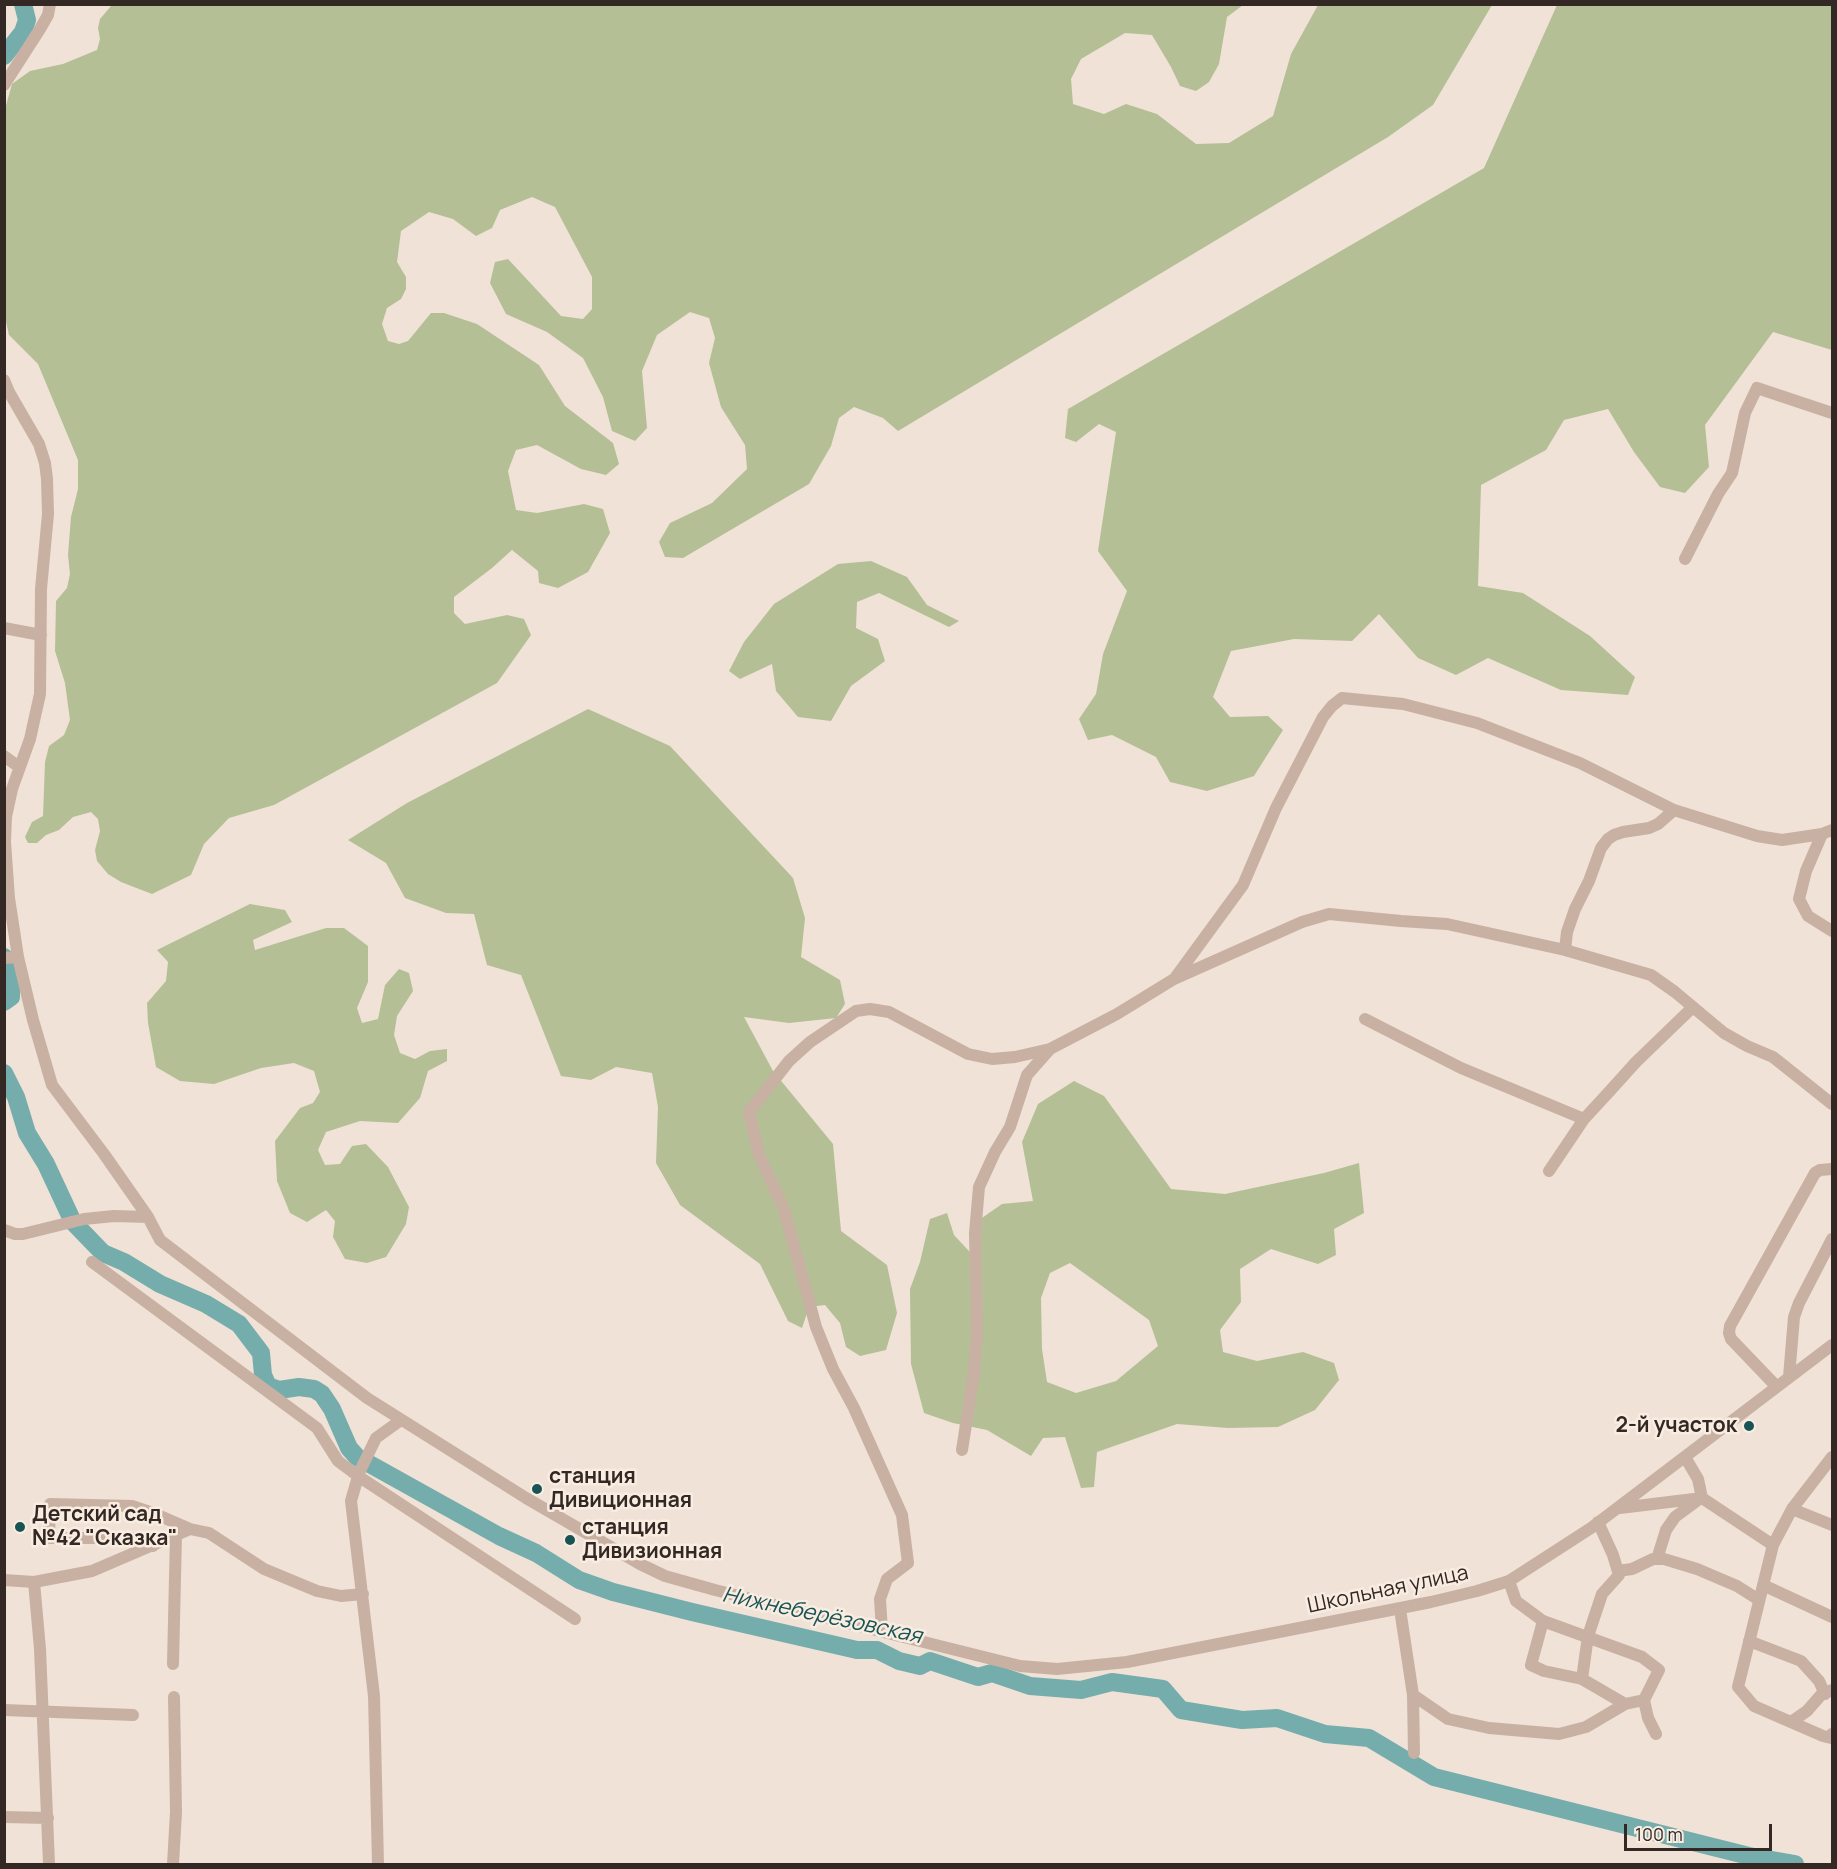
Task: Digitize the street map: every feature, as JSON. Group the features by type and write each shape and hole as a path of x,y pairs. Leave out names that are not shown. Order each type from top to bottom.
{"street":[{"path":"4,85 48,15 50,4"},
{"name":"Школьная улица","path":"4,380 39,444 45,463 48,514 41,590 40,694 37,715 6,817 5,842 9,898 18,957 52,1085 148,1217 160,1240 367,1398 537,1504 640,1564 665,1576 1020,1666 1057,1669 1127,1662 1400,1609 1477,1592 1509,1581 1617,1509 1776,1386 1833,1345"},
{"path":"1684,559 1718,494 1732,473 1745,413 1757,388 1833,413"},
{"path":"4,628 41,635"},
{"path":"1174,979 1243,885 1276,808 1323,717 1342,698 1403,704 1477,723 1580,763 1674,810 1757,836 1782,840 1827,832"},
{"path":"4,756 20,767"},
{"path":"1565,950 1567,932 1575,909 1601,848 1614,835 1649,828 1658,824 1674,810"},
{"path":"1827,832 1806,871 1799,899 1808,916 1833,931"},
{"path":"882,1631 880,1599 887,1580 908,1563 902,1515 854,1407 833,1369 816,1327 784,1209 759,1155 748,1112 803,1048 856,1011 870,1009 889,1012 968,1054 992,1059 1014,1057 1050,1049 1117,1014 1174,979 1281,931 1329,914 1447,924 1565,950 1651,975 1693,1006 1724,1033 1773,1057 1833,1104"},
{"path":"4,958 18,957"},
{"path":"1549,1171 1584,1119 1636,1062 1693,1006"},
{"path":"1365,1019 1461,1068 1584,1119"},
{"path":"962,1450 974,1372 977,1332 975,1233 979,1187 994,1152 1010,1127 1027,1075 1050,1049"},
{"path":"1776,1386 1731,1339 1729,1333 1815,1173 1832,1169"},
{"path":"4,1230 23,1234 84,1219 114,1216 148,1217"},
{"path":"1789,1377 1794,1317 1833,1239"},
{"path":"92,1262 317,1428 338,1461 358,1476 575,1618"},
{"path":"378,1864 374,1696 351,1501 358,1476 376,1438 401,1419"},
{"path":"1685,1457 1698,1479 1702,1498"},
{"path":"1833,1457 1792,1509 1773,1545 1738,1687 1754,1706 1831,1738 1833,1734"},
{"path":"1657,1559 1666,1530 1675,1517 1702,1498"},
{"path":"1617,1509 1702,1498 1773,1545"},
{"path":"153,1546 145,1538 49,1538 50,1504 132,1506 217,1537 264,1569 317,1591 341,1596 363,1594"},
{"path":"1792,1509 1833,1525"},
{"path":"1582,1679 1588,1636 1602,1594 1619,1575 1598,1522"},
{"path":"4,1580 34,1582 102,1568 190,1529"},
{"path":"173,1664 176,1535"},
{"path":"1618,1571 1632,1569 1657,1559 1675,1562 1737,1586 1759,1600"},
{"path":"1509,1581 1516,1601 1543,1621 1642,1657 1659,1670 1644,1700 1648,1718 1656,1734"},
{"path":"34,1582 40,1649 50,1864"},
{"path":"1763,1585 1833,1617"},
{"path":"1400,1609 1413,1695 1414,1754"},
{"path":"1543,1621 1531,1665 1544,1671 1582,1679 1625,1704"},
{"path":"1749,1641 1801,1661 1829,1692 1821,1695 1807,1711 1791,1722"},
{"path":"1413,1695 1448,1719 1489,1728 1559,1734 1586,1727 1625,1704 1644,1700"},
{"path":"173,1864 176,1812 174,1697"},
{"path":"4,1710 134,1716"},
{"path":"4,1817 48,1818"}],"green space":[{"path":"115,4 1243,5 1227,17 1219,64 1209,82 1196,91 1180,86 1152,35 1125,33 1081,59 1071,79 1073,104 1104,114 1126,104 1157,114 1196,144 1229,143 1273,116 1291,54 1318,5 1492,5 1433,105 1388,137 898,431 883,418 854,407 839,418 831,446 809,484 683,558 665,557 659,542 670,523 712,503 747,469 745,445 721,407 709,363 715,338 709,318 690,312 657,335 642,371 647,428 635,441 612,431 603,397 583,358 547,332 506,314 490,283 495,262 508,259 561,316 583,319 592,309 592,277 555,207 532,197 500,210 492,228 476,236 453,219 429,212 401,231 397,262 406,277 406,289 401,299 387,308 382,324 388,341 399,344 408,341 431,313 444,313 477,324 539,365 565,406 613,443 619,464 606,475 581,469 537,445 516,450 508,471 516,510 537,513 584,504 603,509 610,533 588,572 558,588 539,583 538,571 512,550 454,597 454,613 465,624 507,615 524,619 531,635 497,683 274,805 229,818 204,844 191,875 152,894 121,882 108,874 97,861 95,850 100,831 98,819 91,812 73,817 59,830 46,835 37,843 28,843 25,837 32,822 43,816 45,762 49,746 64,735 70,720 65,683 55,651 56,601 67,588 70,574 68,555 71,517 78,489 78,460 38,364 9,335 5,317 5,109 12,84 30,71 63,64 97,50 100,39 98,28 100,19"},
{"path":"1557,5 1832,5 1832,350 1773,332 1705,425 1709,467 1685,493 1660,487 1634,452 1608,409 1564,420 1546,450 1481,485 1478,586 1523,593 1590,636 1635,677 1628,695 1561,690 1488,658 1456,675 1418,658 1379,614 1352,641 1294,639 1231,651 1213,697 1230,717 1268,716 1283,730 1254,776 1207,791 1170,782 1156,757 1112,735 1088,740 1079,719 1096,694 1103,654 1127,591 1098,551 1116,432 1099,424 1076,442 1065,438 1068,409 1484,168"},
{"path":"871,561 907,577 927,605 959,621 949,627 879,593 857,602 856,628 878,639 885,661 851,686 831,721 798,717 776,691 772,664 740,679 729,671 744,642 774,604 838,564"},
{"path":"588,709 670,746 793,878 805,918 801,957 840,980 845,1004 836,1018 789,1023 744,1017 773,1071 833,1144 841,1231 887,1265 897,1313 886,1350 860,1356 846,1347 840,1323 825,1305 809,1307 802,1328 788,1321 760,1264 680,1205 656,1163 658,1107 652,1073 616,1067 591,1080 561,1076 521,975 487,965 474,914 446,913 405,898 386,863 348,840 407,803"},
{"path":"250,904 285,910 292,922 253,940 255,950 326,928 344,928 368,946 368,982 357,1008 362,1023 378,1019 385,985 399,969 409,973 413,991 397,1016 394,1035 400,1053 415,1059 430,1051 447,1049 447,1061 428,1071 420,1098 398,1123 360,1121 326,1132 318,1150 325,1165 340,1164 352,1146 366,1144 388,1167 409,1207 406,1224 386,1257 367,1263 345,1259 333,1237 335,1221 326,1210 307,1222 290,1213 277,1181 275,1141 300,1108 313,1103 320,1092 314,1071 294,1063 261,1068 214,1084 180,1081 156,1067 147,1003 166,981 168,962 157,950"},
{"path":"1074,1081 1104,1096 1171,1189 1225,1194 1324,1173 1359,1163 1364,1213 1334,1229 1336,1255 1318,1264 1271,1249 1240,1269 1241,1302 1220,1330 1223,1352 1257,1361 1303,1352 1334,1363 1339,1380 1315,1410 1278,1427 1228,1428 1177,1424 1097,1452 1094,1487 1081,1488 1065,1437 1043,1438 1031,1456 987,1430 953,1423 924,1413 911,1364 910,1289 920,1262 930,1219 947,1213 954,1235 980,1263 979,1220 1002,1204 1033,1201 1022,1142 1038,1104","holes":["1070,1263 1149,1320 1158,1346 1116,1381 1076,1393 1047,1382 1042,1349 1041,1298 1050,1273"]}],"waterway":[{"name":"Нижнеберёзовская","path":"4,56 23,32 27,20 23,4"},
{"name":"Нижнеберёзовская","path":"4,957 11,979 11,997 4,1002"},
{"name":"Нижнеберёзовская","path":"4,1073 16,1097 27,1133 46,1164 73,1222 103,1253 124,1262 160,1284 206,1304 239,1324 261,1353 263,1375 268,1386 279,1390 299,1387 314,1389 322,1394 332,1409 349,1448 357,1457 499,1536 536,1553 579,1580 613,1592 692,1612 857,1650 877,1650 899,1661 920,1666 930,1661 978,1677 992,1673 1030,1686 1081,1690 1112,1682 1163,1689 1181,1710 1242,1720 1277,1718 1325,1734 1369,1738 1434,1777 1749,1856 1795,1864"}],"place":[{"name":"2-й участок","path":"1749,1426"},
{"name":"станция Дивиционная","path":"537,1489"},
{"name":"Детский сад №42 \"Сказка\"","path":"20,1527"},
{"name":"станция Дивизионная","path":"570,1540"}]}
